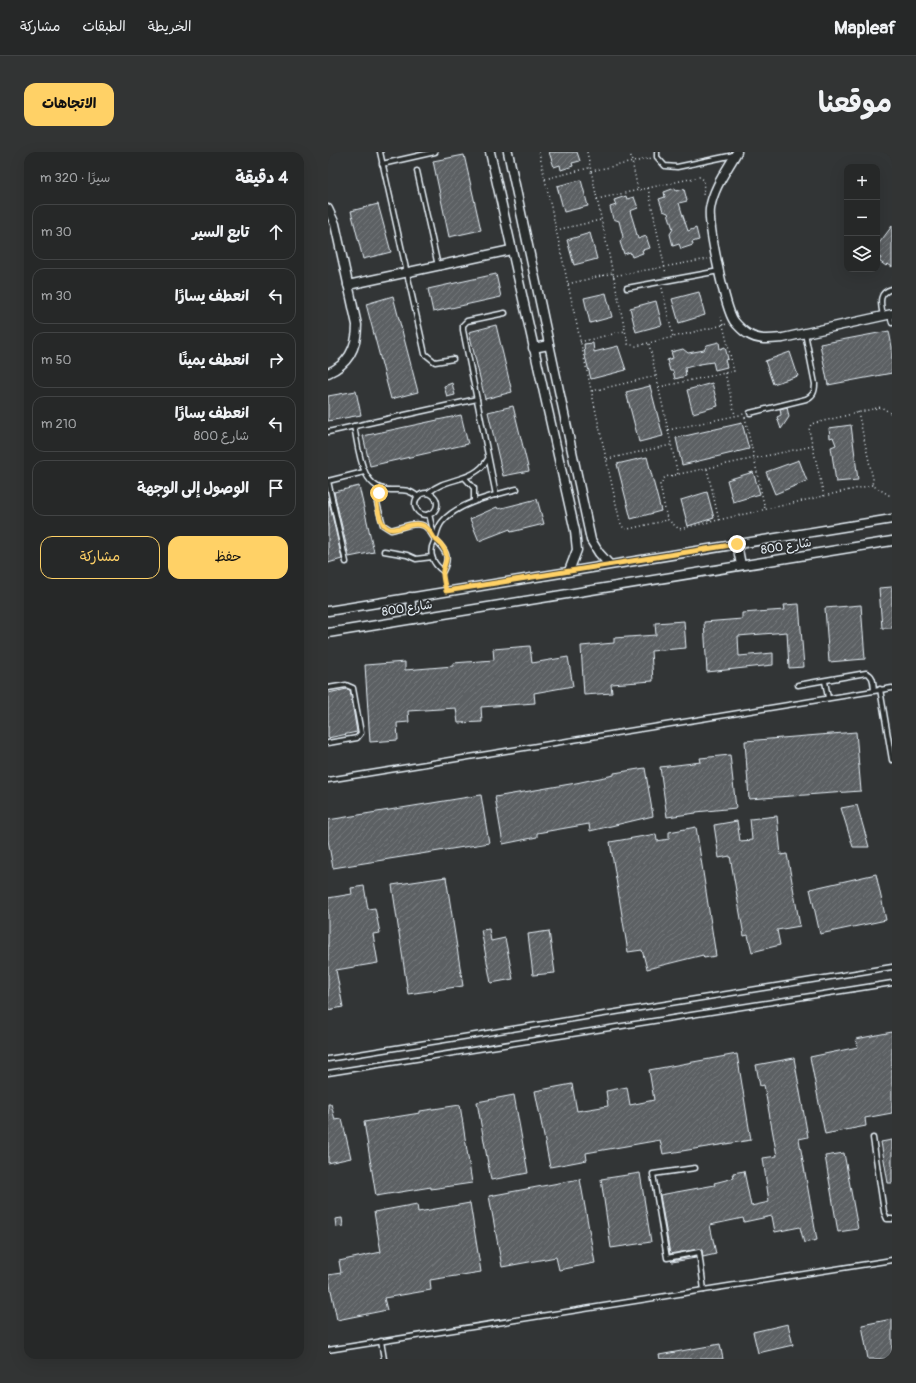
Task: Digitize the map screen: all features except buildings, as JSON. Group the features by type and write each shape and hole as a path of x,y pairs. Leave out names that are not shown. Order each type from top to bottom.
{"street":[{"path":"490,152 577,543 576,557 570,571"},
{"path":"508,152 591,540 599,553 610,564"},
{"path":"737,153 719,183 710,209 710,223 716,272 734,321 747,334 765,340 888,315"},
{"path":"328,209 335,224 357,325 357,336 354,348 348,358 340,367 328,373"},
{"path":"348,285 512,250"},
{"path":"534,348 549,345"},
{"name":"شارع 800","path":"328,610 892,519"},
{"name":"شارع 800","path":"328,633 892,541"},
{"path":"737,544 741,565"},
{"path":"410,597 413,619"}],"lane":[{"path":"380,152 425,354 435,362 453,359"},
{"path":"382,164 435,152"},
{"path":"657,154 665,166 677,167 737,153"},
{"path":"417,171 438,266"},
{"path":"627,288 716,272"},
{"path":"892,289 883,293 880,298 892,323"},
{"path":"496,495 463,330 467,321 504,313"},
{"path":"750,412 806,399 815,391 805,333"},
{"path":"328,432 477,399"},
{"path":"354,426 364,472 372,482 382,489 406,490 418,497"},
{"path":"429,514 419,511 416,504 418,497 424,493 428,493 444,482 465,478 479,471 488,459"},
{"path":"346,562 330,503 328,481 364,472"},
{"path":"465,478 474,488 474,501"},
{"path":"382,489 377,504 383,525 391,530 417,524 423,525 429,529 435,540 444,548 446,553 446,566 443,571 434,563 432,557 432,545 435,540 438,527 447,517 474,501 517,489"},
{"path":"428,493 434,496 437,503 435,510 429,514"},
{"path":"429,514 435,540"},
{"path":"384,551 407,555 416,559 432,557"},
{"path":"798,685 870,674 872,677 874,690"},
{"path":"825,680 828,698"},
{"path":"328,688 346,685 353,688 361,733 357,738 328,743"},
{"path":"328,780 892,688"},
{"path":"880,690 892,760"},
{"path":"328,1059 892,967"},
{"path":"328,1073 892,983"},
{"path":"873,1138 884,1212 888,1219 892,1219"},
{"path":"696,1168 653,1174 667,1258 699,1252 704,1290"},
{"path":"328,1350 892,1260"},
{"path":"381,1341 384,1359"}],"path":[{"path":"539,152 621,526 628,529 667,519"},
{"path":"630,152 638,190"},
{"path":"591,171 633,162 657,154"},
{"path":"545,179 590,168"},
{"path":"597,199 702,178 705,184 702,204"},
{"path":"648,188 667,281"},
{"path":"556,230 601,220"},
{"path":"613,276 710,259 716,272"},
{"path":"568,284 613,273"},
{"path":"661,282 673,337"},
{"path":"659,387 734,371 720,310"},
{"path":"580,342 625,331"},
{"path":"649,343 678,475"},
{"path":"725,373 735,415"},
{"path":"591,391 656,376"},
{"path":"824,496 809,430 811,424 881,406 892,414"},
{"path":"668,430 750,412"},
{"path":"858,412 873,479 872,485"},
{"path":"744,414 765,509"},
{"path":"606,459 671,445"},
{"path":"813,446 665,477 660,485 667,519 679,529 872,485 889,495 892,495"},
{"path":"707,468 719,520"}],"route":[{"path":"379,493 377,504 381,521 386,528 391,530 410,525 423,525 429,529 435,540 444,548 447,559 446,566 443,571 446,591 737,544"}]}
